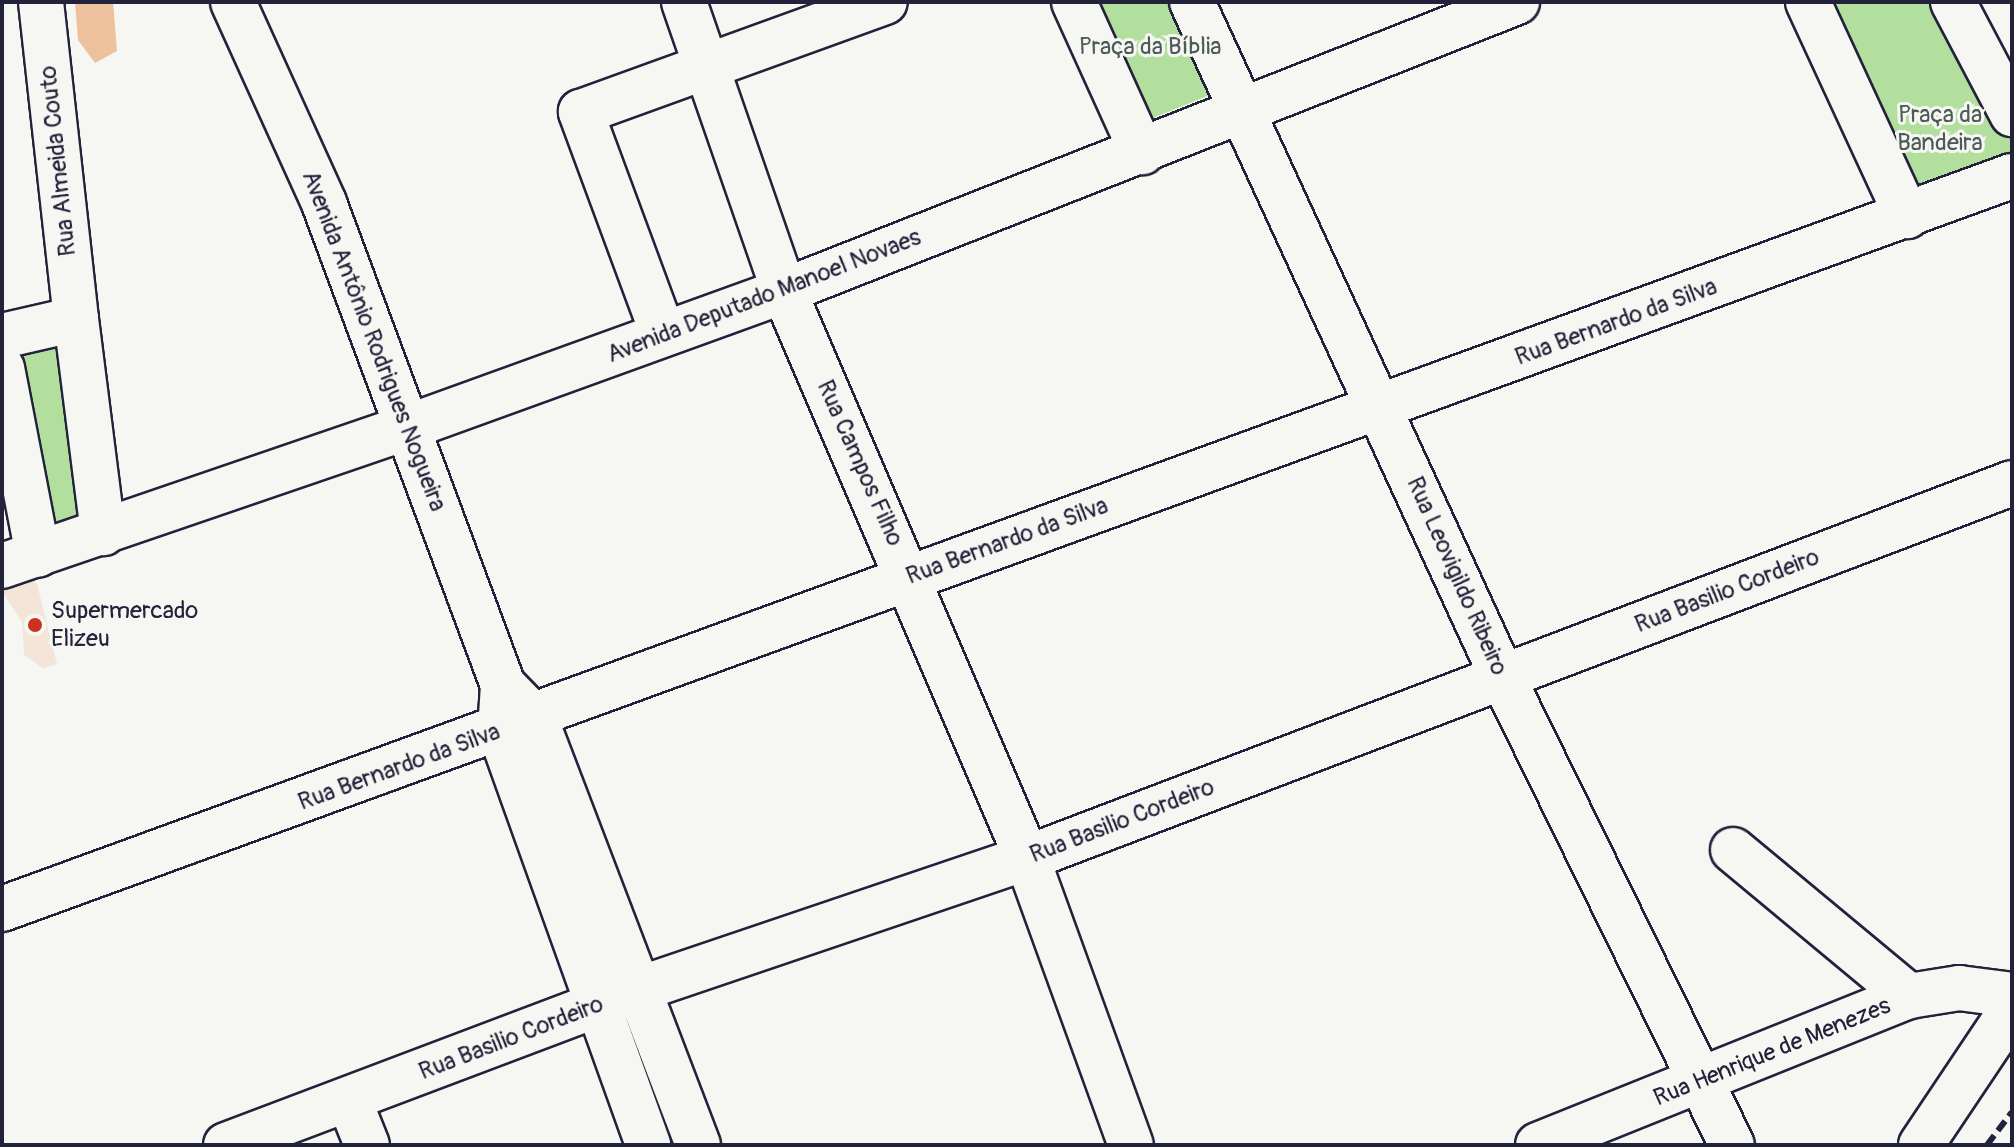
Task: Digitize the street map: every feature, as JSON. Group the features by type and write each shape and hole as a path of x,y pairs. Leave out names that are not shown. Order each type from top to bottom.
{"street":[{"name":"Rua Almeida Couto","path":"41,2 103,533"},
{"name":"Avenida Antônio Rodrigues Nogueira","path":"233,2 324,203 503,685 517,724 597,1005 648,1145"},
{"name":"Rua Campos Filho","path":"684,2 784,291 909,576 1027,858 1131,1145"},
{"path":"663,334 581,112 885,2"},
{"path":"1074,2 1142,152"},
{"name":"Rua Leovigildo Ribeiro","path":"1192,2 1502,676 1732,1145"},
{"name":"Avenida Deputado Manoel Novaes","path":"20,560 408,427 784,291 1517,2"},
{"path":"1808,2 1907,216"},
{"path":"1953,2 1997,59 2012,114"},
{"name":"Rua Bernardo da Silva","path":"2,909 517,724 909,576 1381,408 2012,176"},
{"path":"2,336 76,319"},
{"path":"2,368 20,560"},
{"name":"Rua Basilio Cordeiro","path":"226,1145 639,989 1027,858 2012,483"},
{"name":"Avenida Antônio Rodrigues Nogueira","path":"517,724 639,989 698,1145"},
{"path":"1733,850 1909,996"},
{"name":"Rua Henrique de Menezes","path":"1538,1145 1909,996 1959,988 2012,995"},
{"path":"1921,1145 2012,1009"},
{"path":"349,1100 367,1145"}],"shaded area":[{"name":"Supermercado Elizeu","path":"29,576 37,584 57,664 43,668 24,655 22,622 3,593 3,586"}],"green space":[{"name":"Praça da Bíblia","path":"1081,2 1178,2 1217,92 1138,124"},
{"name":"Praça da Bandeira","path":"1819,2 1936,2 2012,132 2012,167 1908,205"},
{"path":"73,333 97,530 41,549 3,349"}],"building":[{"path":"75,2 113,2 117,51 95,63 78,40"}],"railway":[{"path":"1987,1145 2012,1112"}],"place":[{"name":"Supermercado Elizeu","path":"35,625"}]}
